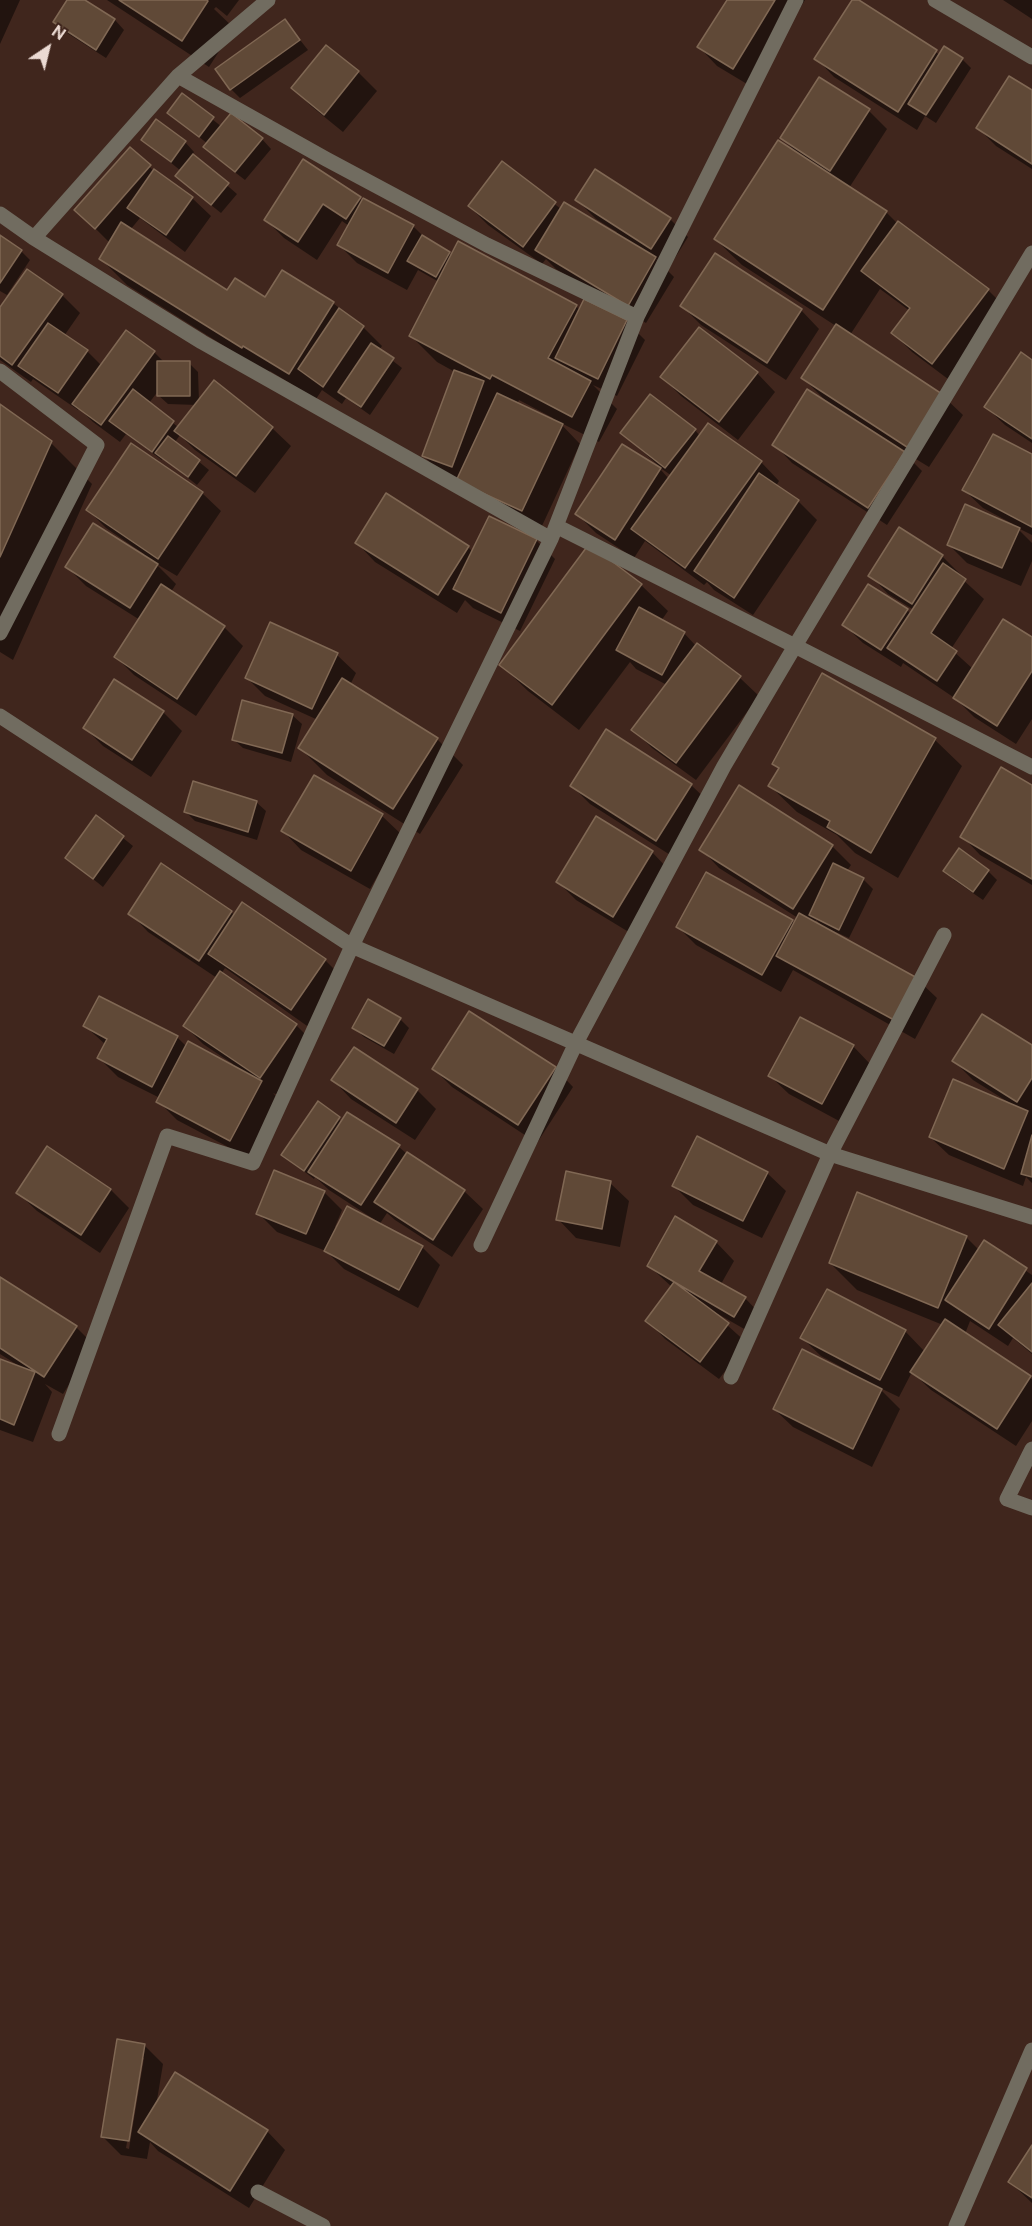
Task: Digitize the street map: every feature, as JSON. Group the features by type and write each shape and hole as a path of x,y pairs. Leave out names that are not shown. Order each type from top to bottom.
{"street":[{"path":"34,238 178,75 268,0"},
{"path":"59,1434 167,1136 253,1163 352,946 554,533 637,317 796,0"},
{"path":"935,0 1032,57"},
{"path":"178,75 326,159 477,240 637,317"},
{"path":"0,214 34,238 202,342 554,533 795,646 1032,767"},
{"path":"481,1245 576,1043 724,766 1032,253"},
{"path":"0,371 97,445 0,633"},
{"path":"0,716 352,946 830,1154 1032,1216"},
{"path":"731,1377 830,1154 944,935"},
{"path":"1032,1449 1007,1499 1032,1508"},
{"path":"956,2226 1027,2076 1032,2050"},
{"path":"258,2192 323,2226"}],"building":[{"path":"67,0 85,0 115,19 96,50 53,22"},
{"path":"119,0 207,0 208,1 182,41"},
{"path":"727,0 775,0 733,69 697,47"},
{"path":"852,0 859,0 937,50 898,112 814,59"},
{"path":"285,19 300,40 230,90 215,69"},
{"path":"326,45 359,71 324,115 291,88"},
{"path":"944,46 963,58 926,115 908,104"},
{"path":"1009,76 1032,90 1032,164 976,128"},
{"path":"819,77 870,109 830,171 780,138"},
{"path":"182,93 214,117 199,137 167,113"},
{"path":"231,113 263,138 235,172 203,147"},
{"path":"156,119 186,141 171,162 141,140"},
{"path":"778,140 887,211 823,310 714,239"},
{"path":"130,147 151,165 95,229 74,210"},
{"path":"193,154 229,183 211,205 175,176"},
{"path":"303,159 361,197 346,219 323,204 298,242 264,220"},
{"path":"502,161 556,202 523,247 468,206"},
{"path":"154,169 193,197 166,235 127,208"},
{"path":"595,169 671,218 651,249 575,200"},
{"path":"363,198 414,225 388,273 337,245"},
{"path":"564,202 656,257 628,306 535,250"},
{"path":"898,221 989,289 932,364 891,333 910,308 861,271"},
{"path":"121,222 227,290 235,278 265,297 282,270 334,302 289,374 243,346 242,348 99,259"},
{"path":"0,235 22,250 0,283"},
{"path":"422,235 450,252 436,277 407,261"},
{"path":"458,241 577,305 548,358 591,381 572,417 492,375 490,379 409,336"},
{"path":"715,253 802,309 767,363 680,306"},
{"path":"27,269 63,294 12,365 0,356 0,307"},
{"path":"584,299 627,320 598,379 555,358"},
{"path":"339,308 364,326 323,387 298,369"},
{"path":"48,323 88,350 58,393 18,366"},
{"path":"836,324 945,396 910,449 801,378"},
{"path":"699,327 758,372 719,422 660,377"},
{"path":"126,330 155,351 101,425 72,404"},
{"path":"371,343 394,358 361,407 338,392"},
{"path":"1021,352 1032,360 1032,439 984,407"},
{"path":"157,361 190,361 190,396 157,396"},
{"path":"454,370 484,381 452,467 422,456"},
{"path":"214,380 273,427 236,476 174,431"},
{"path":"133,389 174,421 152,452 109,421"},
{"path":"807,389 905,452 868,508 772,445"},
{"path":"497,393 563,424 522,511 456,481"},
{"path":"650,394 696,429 665,468 620,433"},
{"path":"0,404 52,441 0,557"},
{"path":"708,423 762,461 685,568 631,529"},
{"path":"993,434 1032,454 1032,527 962,490"},
{"path":"168,436 200,460 188,477 155,453"},
{"path":"131,443 203,492 158,559 86,510"},
{"path":"622,444 661,468 615,540 575,514"},
{"path":"759,473 799,500 734,598 694,571"},
{"path":"386,493 469,546 438,595 355,543"},
{"path":"965,504 1020,528 1002,568 947,545"},
{"path":"489,516 537,539 501,613 453,589"},
{"path":"93,523 158,564 130,608 65,567"},
{"path":"899,527 943,555 912,604 868,576"},
{"path":"589,544 642,584 552,705 499,665"},
{"path":"943,563 966,579 931,633 957,651 937,681 887,648"},
{"path":"161,584 225,626 177,699 114,657"},
{"path":"868,584 908,609 881,650 842,625"},
{"path":"639,607 685,632 662,675 616,650"},
{"path":"1003,619 1032,637 1032,671 997,726 953,698"},
{"path":"270,622 338,653 312,709 245,678"},
{"path":"697,643 741,676 676,763 631,730"},
{"path":"822,673 936,738 871,853 827,827 830,821 768,786 779,768 772,764"},
{"path":"342,678 438,738 393,809 298,748"},
{"path":"114,679 164,711 132,760 83,728"},
{"path":"242,700 293,714 282,753 232,740"},
{"path":"606,729 692,784 656,841 570,786"},
{"path":"1001,767 1032,785 1032,879 960,837"},
{"path":"314,775 383,814 351,871 281,831"},
{"path":"193,781 257,801 248,832 184,812"},
{"path":"739,785 833,845 793,909 699,850"},
{"path":"96,815 124,836 93,879 65,858"},
{"path":"596,816 653,851 613,917 556,882"},
{"path":"959,848 989,870 973,892 943,871"},
{"path":"161,863 232,911 199,961 128,914"},
{"path":"833,863 864,878 839,930 809,915"},
{"path":"706,872 793,920 762,975 676,927"},
{"path":"242,902 326,959 291,1010 208,954"},
{"path":"799,913 919,979 896,1021 776,956"},
{"path":"220,971 297,1024 260,1078 183,1026"},
{"path":"99,996 178,1036 152,1087 97,1058 107,1039 83,1026"},
{"path":"368,999 401,1018 384,1046 352,1028"},
{"path":"469,1011 556,1067 518,1125 432,1069"},
{"path":"982,1014 1032,1045 1032,1078 1017,1102 952,1061"},
{"path":"800,1017 854,1045 822,1104 768,1076"},
{"path":"188,1041 262,1081 230,1141 156,1102"},
{"path":"354,1047 418,1089 396,1123 331,1080"},
{"path":"953,1079 1028,1111 1004,1169 929,1137"},
{"path":"318,1101 340,1117 304,1171 281,1155"},
{"path":"347,1112 400,1145 361,1205 308,1172"},
{"path":"1032,1135 1032,1177 1021,1174"},
{"path":"697,1136 768,1172 743,1221 672,1186"},
{"path":"47,1146 111,1189 81,1235 16,1193"},
{"path":"407,1152 465,1190 433,1240 374,1202"},
{"path":"274,1170 325,1191 306,1234 256,1214"},
{"path":"566,1171 611,1181 602,1229 556,1220"},
{"path":"857,1192 967,1236 938,1308 829,1263"},
{"path":"347,1206 423,1246 399,1290 324,1251"},
{"path":"675,1216 717,1241 699,1271 746,1297 734,1317 647,1266"},
{"path":"984,1240 1027,1268 989,1329 945,1300"},
{"path":"0,1277 77,1326 44,1377 0,1348"},
{"path":"674,1282 729,1323 700,1362 645,1321"},
{"path":"1032,1283 1032,1352 998,1325"},
{"path":"827,1289 906,1330 880,1380 800,1338"},
{"path":"945,1319 1031,1376 997,1429 910,1372"},
{"path":"802,1349 882,1389 853,1449 773,1409"},
{"path":"0,1359 35,1372 14,1425 0,1419"},
{"path":"117,2039 145,2044 129,2141 101,2137"},
{"path":"175,2072 268,2130 230,2191 138,2132"},
{"path":"1032,2145 1032,2198 1008,2182"}]}
